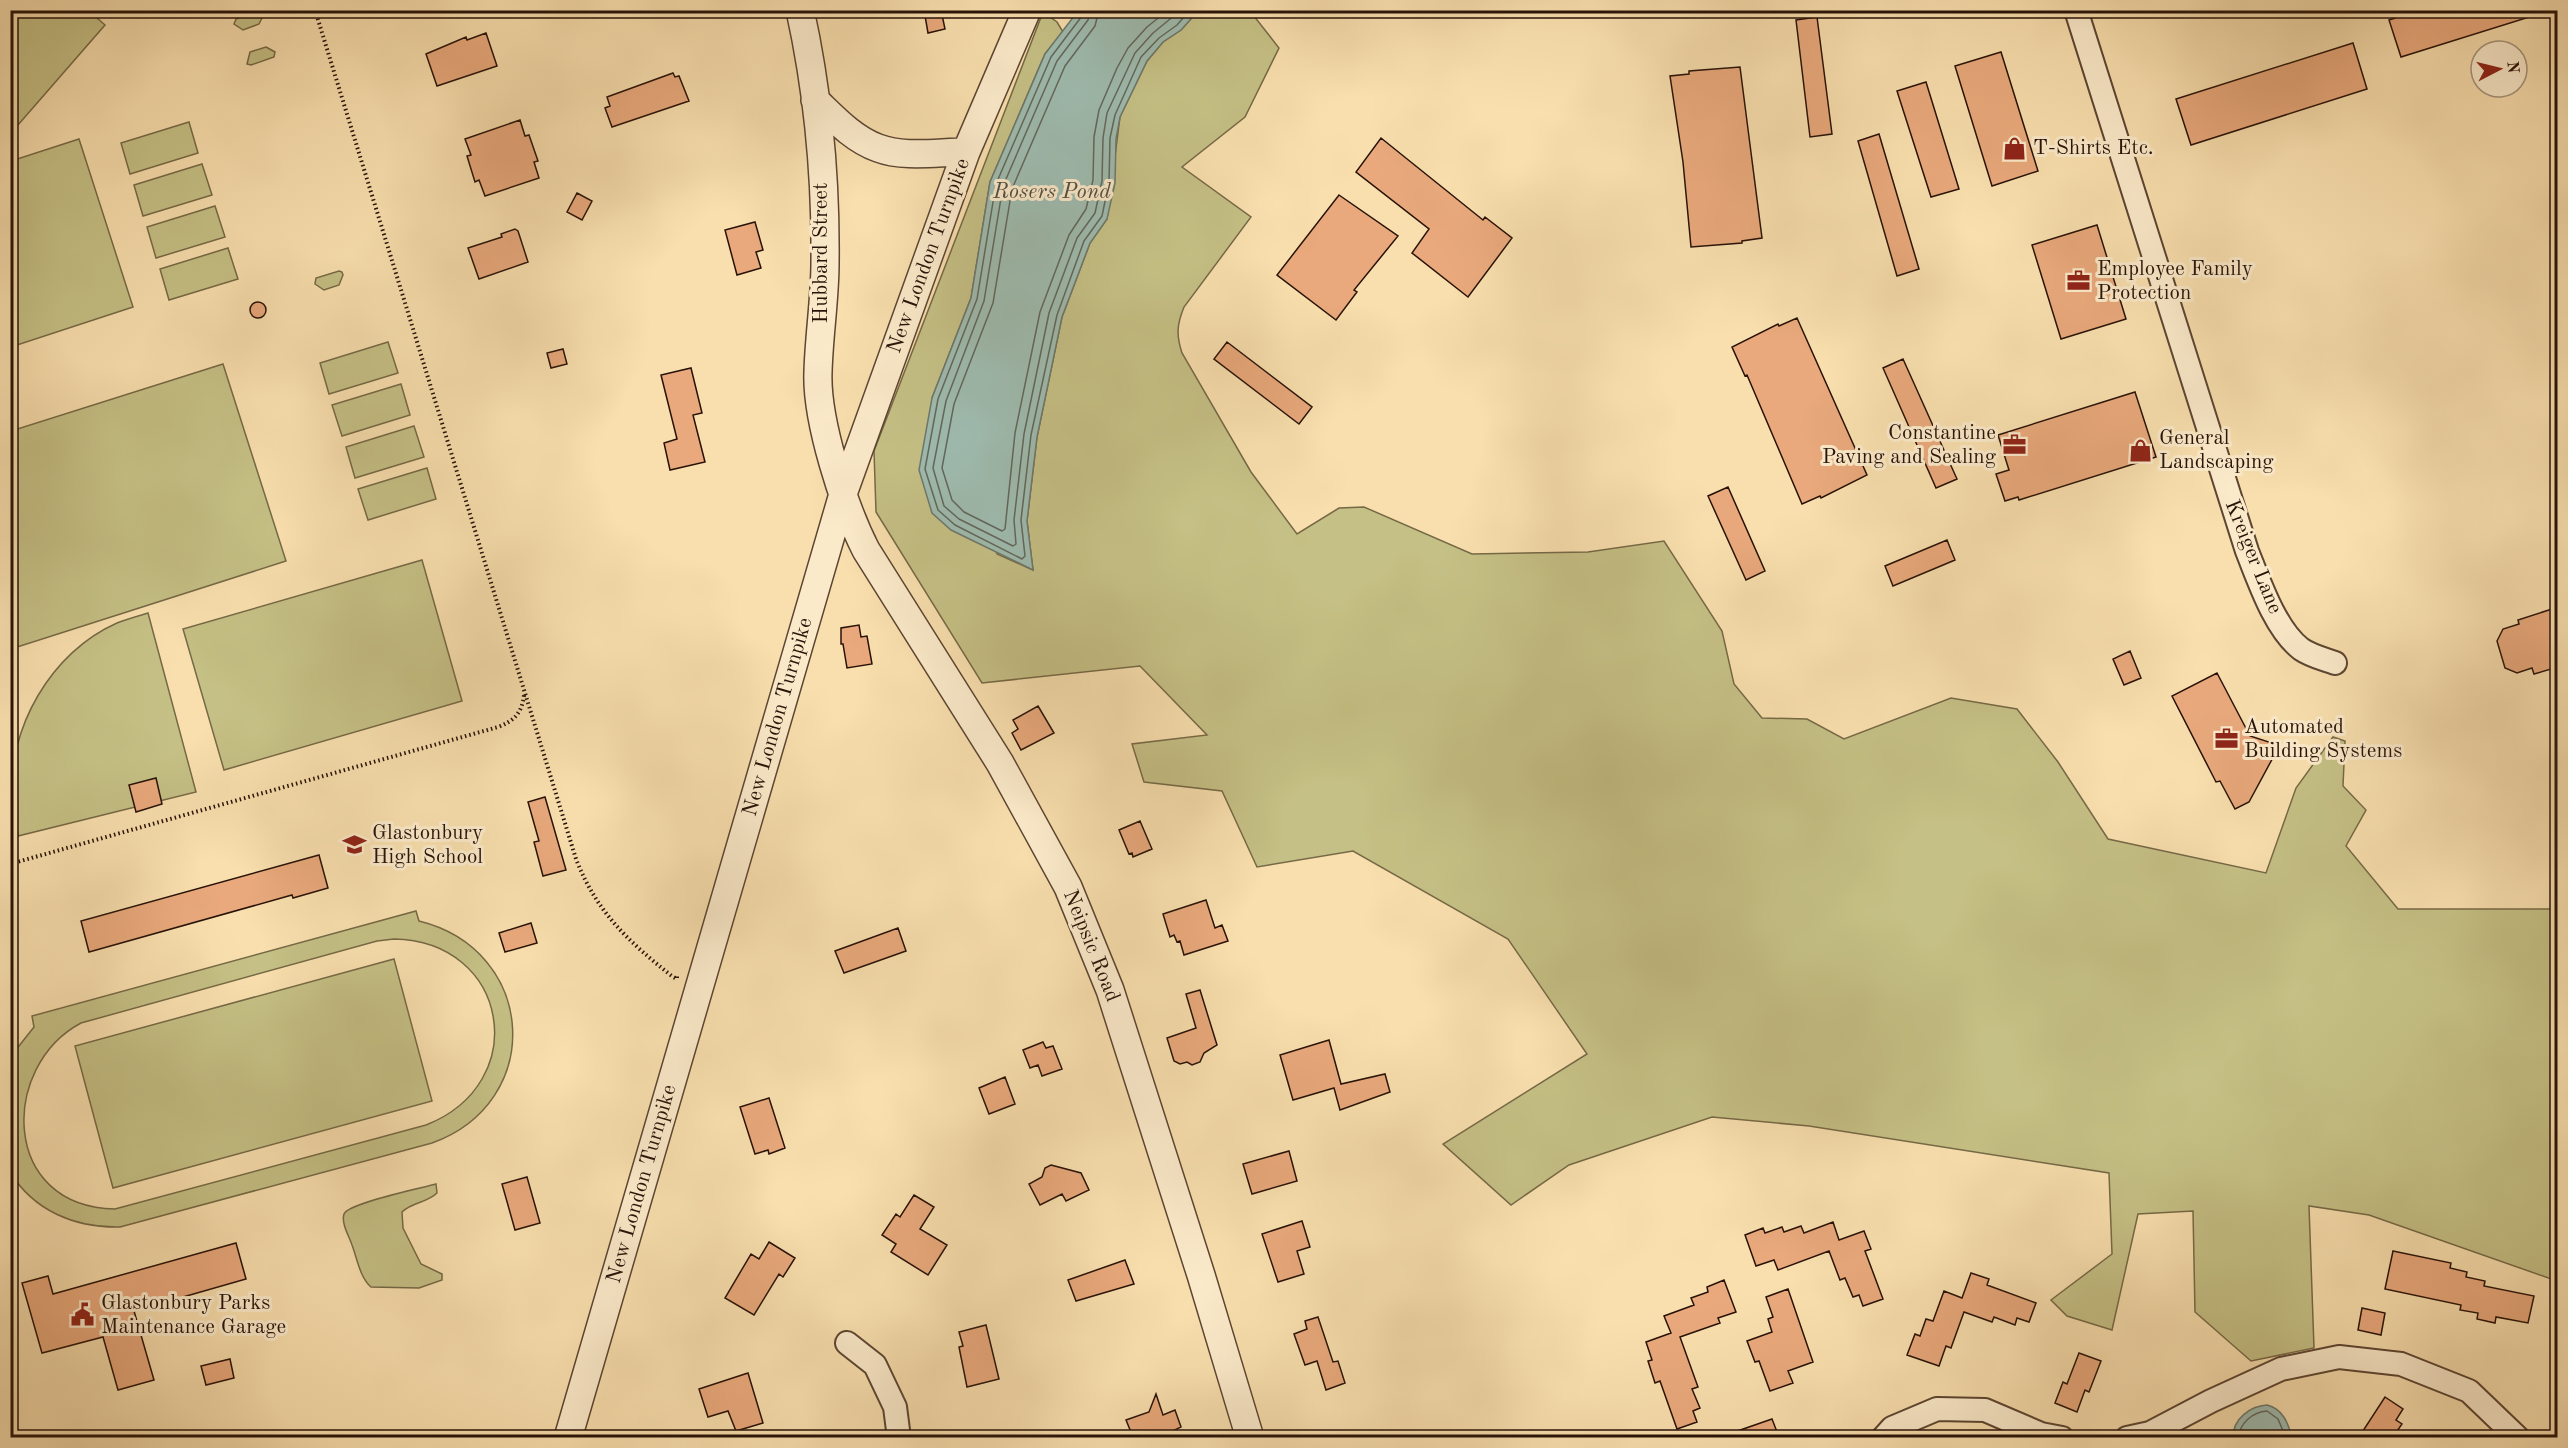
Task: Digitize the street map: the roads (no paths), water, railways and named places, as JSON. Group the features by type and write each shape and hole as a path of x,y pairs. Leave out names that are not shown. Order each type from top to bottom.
{"street":[{"name":"Hubbard Street","path":"800,10 815,100 822,175 825,263 819,393 843,494"},
{"name":"New London Turnpike","path":"568,1437 843,494 966,152 1027,10"},
{"name":"Kreiger Lane","path":"2076,10 2230,502 2259,581 2278,621 2300,648 2336,663"},
{"path":"815,100 848,131 879,149 906,153 966,152"},
{"name":"Neipsic Road","path":"843,494 866,550 1000,763 1068,887 1110,990 1250,1437"},
{"path":"847,1343 876,1365 896,1407 898,1437"},
{"path":"2127,1437 2150,1433 2211,1401 2281,1369 2338,1357 2401,1364 2469,1391 2518,1437"},
{"path":"1883,1437 1892,1428 1937,1409 1985,1410 2041,1434 2062,1437"}],"water":[{"name":"Rosers Pond","path":"1078,11 1198,11 1181,30 1163,42 1147,61 1120,117 1116,139 1115,183 1107,219 1090,243 1062,317 1037,437 1027,521 1033,570 951,530 932,513 919,470 932,398 971,298 990,182 1045,54"},
{"path":"2267,1405 2281,1413 2292,1437 2233,1437 2239,1419 2255,1408"}],"place":[{"name":"T-Shirts Etc.","path":"2015,148"},
{"name":"Employee Family Protection","path":"2079,281"},
{"name":"Constantine Paving and Sealing","path":"2014,445"},
{"name":"General Landscaping","path":"2141,450"},
{"name":"Automated Building Systems","path":"2226,739"},
{"name":"Glastonbury High School","path":"354,845"},
{"name":"Glastonbury Parks Maintenance Garage","path":"83,1315"}]}
